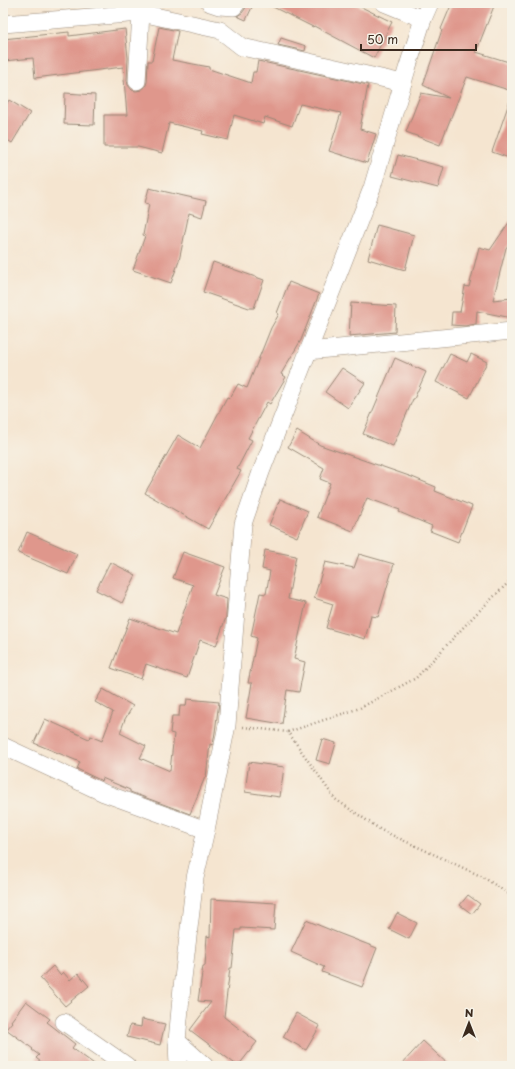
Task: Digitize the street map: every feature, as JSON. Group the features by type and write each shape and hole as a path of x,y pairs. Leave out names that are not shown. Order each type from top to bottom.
{"street":[{"path":"210,3 219,6 234,7 237,3"},
{"path":"384,3 423,19"},
{"path":"178,1066 177,1041 195,878 227,725 243,524 261,472 372,188 423,19 430,3"},
{"path":"3,24 141,13 220,30 242,47 403,83"},
{"path":"137,81 141,13"},
{"path":"308,351 512,331"},
{"path":"3,746 104,793 206,830"},
{"path":"64,1022 127,1066"},
{"path":"177,1041 205,1066"}],"path":[{"path":"227,725 288,732 360,708 416,678 473,617 512,579"},
{"path":"288,732 336,799 381,830 483,877 512,896"}],"building":[{"path":"247,3 254,3 246,20 237,16 242,13"},
{"path":"265,3 353,3 392,22 374,58 314,26 313,27"},
{"path":"452,3 486,3 494,6 476,52 512,63 512,91 467,77 440,145 406,132 421,93 449,98 423,85 442,30 441,29"},
{"path":"159,27 178,31 172,60 209,67 209,69 251,83 253,72 256,72 258,61 368,85 360,129 376,134 367,163 329,151 341,113 300,104 292,126 265,117 263,124 234,115 228,140 202,134 203,131 169,123 162,153 138,147 104,147 104,115 127,115 123,67 35,78 33,58 4,61 3,39 69,32 69,36 125,29 128,58 128,85 132,90 141,90 145,87 147,82 148,61 152,61"},
{"path":"281,38 306,46 305,51 278,45"},
{"path":"65,93 95,95 94,125 64,124"},
{"path":"9,100 30,113 12,143 3,137 3,110"},
{"path":"510,100 512,101 512,159 492,152"},
{"path":"398,155 444,167 438,188 392,176"},
{"path":"149,188 206,201 202,217 189,213 179,261 171,283 133,270 145,236 143,235 149,204 145,203"},
{"path":"512,218 512,240 506,248 493,300 512,298 512,318 477,311 476,324 465,326 451,325 452,312 460,312 465,286 469,287 479,247 490,250"},
{"path":"377,225 414,235 405,270 368,259"},
{"path":"213,262 264,280 254,308 249,308 203,292"},
{"path":"289,282 319,294 301,340 281,374 286,377 270,404 267,402 248,438 252,440 237,469 241,471 208,529 145,493 178,435 200,448 227,397 230,398 238,384 247,388 271,328 279,314 277,313"},
{"path":"351,303 396,306 395,332 349,336"},
{"path":"450,354 467,362 471,354 487,362 469,398 436,382"},
{"path":"395,358 426,372 393,446 363,434"},
{"path":"342,368 365,383 348,408 325,392"},
{"path":"297,431 320,445 412,477 436,487 435,491 472,506 458,542 430,531 432,526 399,512 400,510 367,498 353,531 317,517 330,483 320,479 324,468 288,447"},
{"path":"280,499 308,511 297,537 269,525"},
{"path":"27,532 77,554 68,574 18,553"},
{"path":"265,550 296,556 288,599 306,603 294,659 305,662 299,692 287,690 282,724 246,718 252,683 248,683 257,638 251,636 260,593 266,594 270,571 262,569"},
{"path":"183,552 225,567 214,595 227,599 226,617 216,646 200,640 187,678 146,664 141,679 111,668 130,618 176,634 193,585 173,578"},
{"path":"359,554 394,564 378,617 371,616 365,639 326,628 333,604 314,598 325,562 354,568"},
{"path":"110,562 136,575 122,603 96,590"},
{"path":"103,689 133,706 125,719 120,733 146,746 140,758 170,771 174,734 170,733 172,716 179,716 180,706 186,706 187,699 219,702 213,745 210,744 206,777 190,814 130,792 130,790 102,778 101,781 77,769 80,762 34,743 45,719 89,739 90,736 102,741 113,712 95,702"},
{"path":"322,739 336,743 330,764 316,760"},
{"path":"249,762 284,767 280,797 245,792"},
{"path":"468,895 480,904 472,914 460,905"},
{"path":"211,899 276,903 274,930 241,928 241,930 236,930 232,968 230,968 224,1017 257,1042 238,1066 190,1030 211,1002 198,1001 203,966 205,966 207,936 210,937"},
{"path":"397,913 417,923 409,939 389,929"},
{"path":"306,920 377,948 362,987 322,972 324,967 291,952"},
{"path":"53,966 60,975 63,972 70,980 78,973 89,986 65,1006 40,978"},
{"path":"26,1001 50,1019 47,1022 75,1044 72,1048 97,1066 46,1066 36,1058 39,1055 32,1050 33,1049 6,1029"},
{"path":"296,1013 320,1026 306,1050 283,1037"},
{"path":"142,1019 165,1024 160,1045 127,1037 130,1025 141,1027"},
{"path":"423,1041 450,1066 400,1066"}]}
